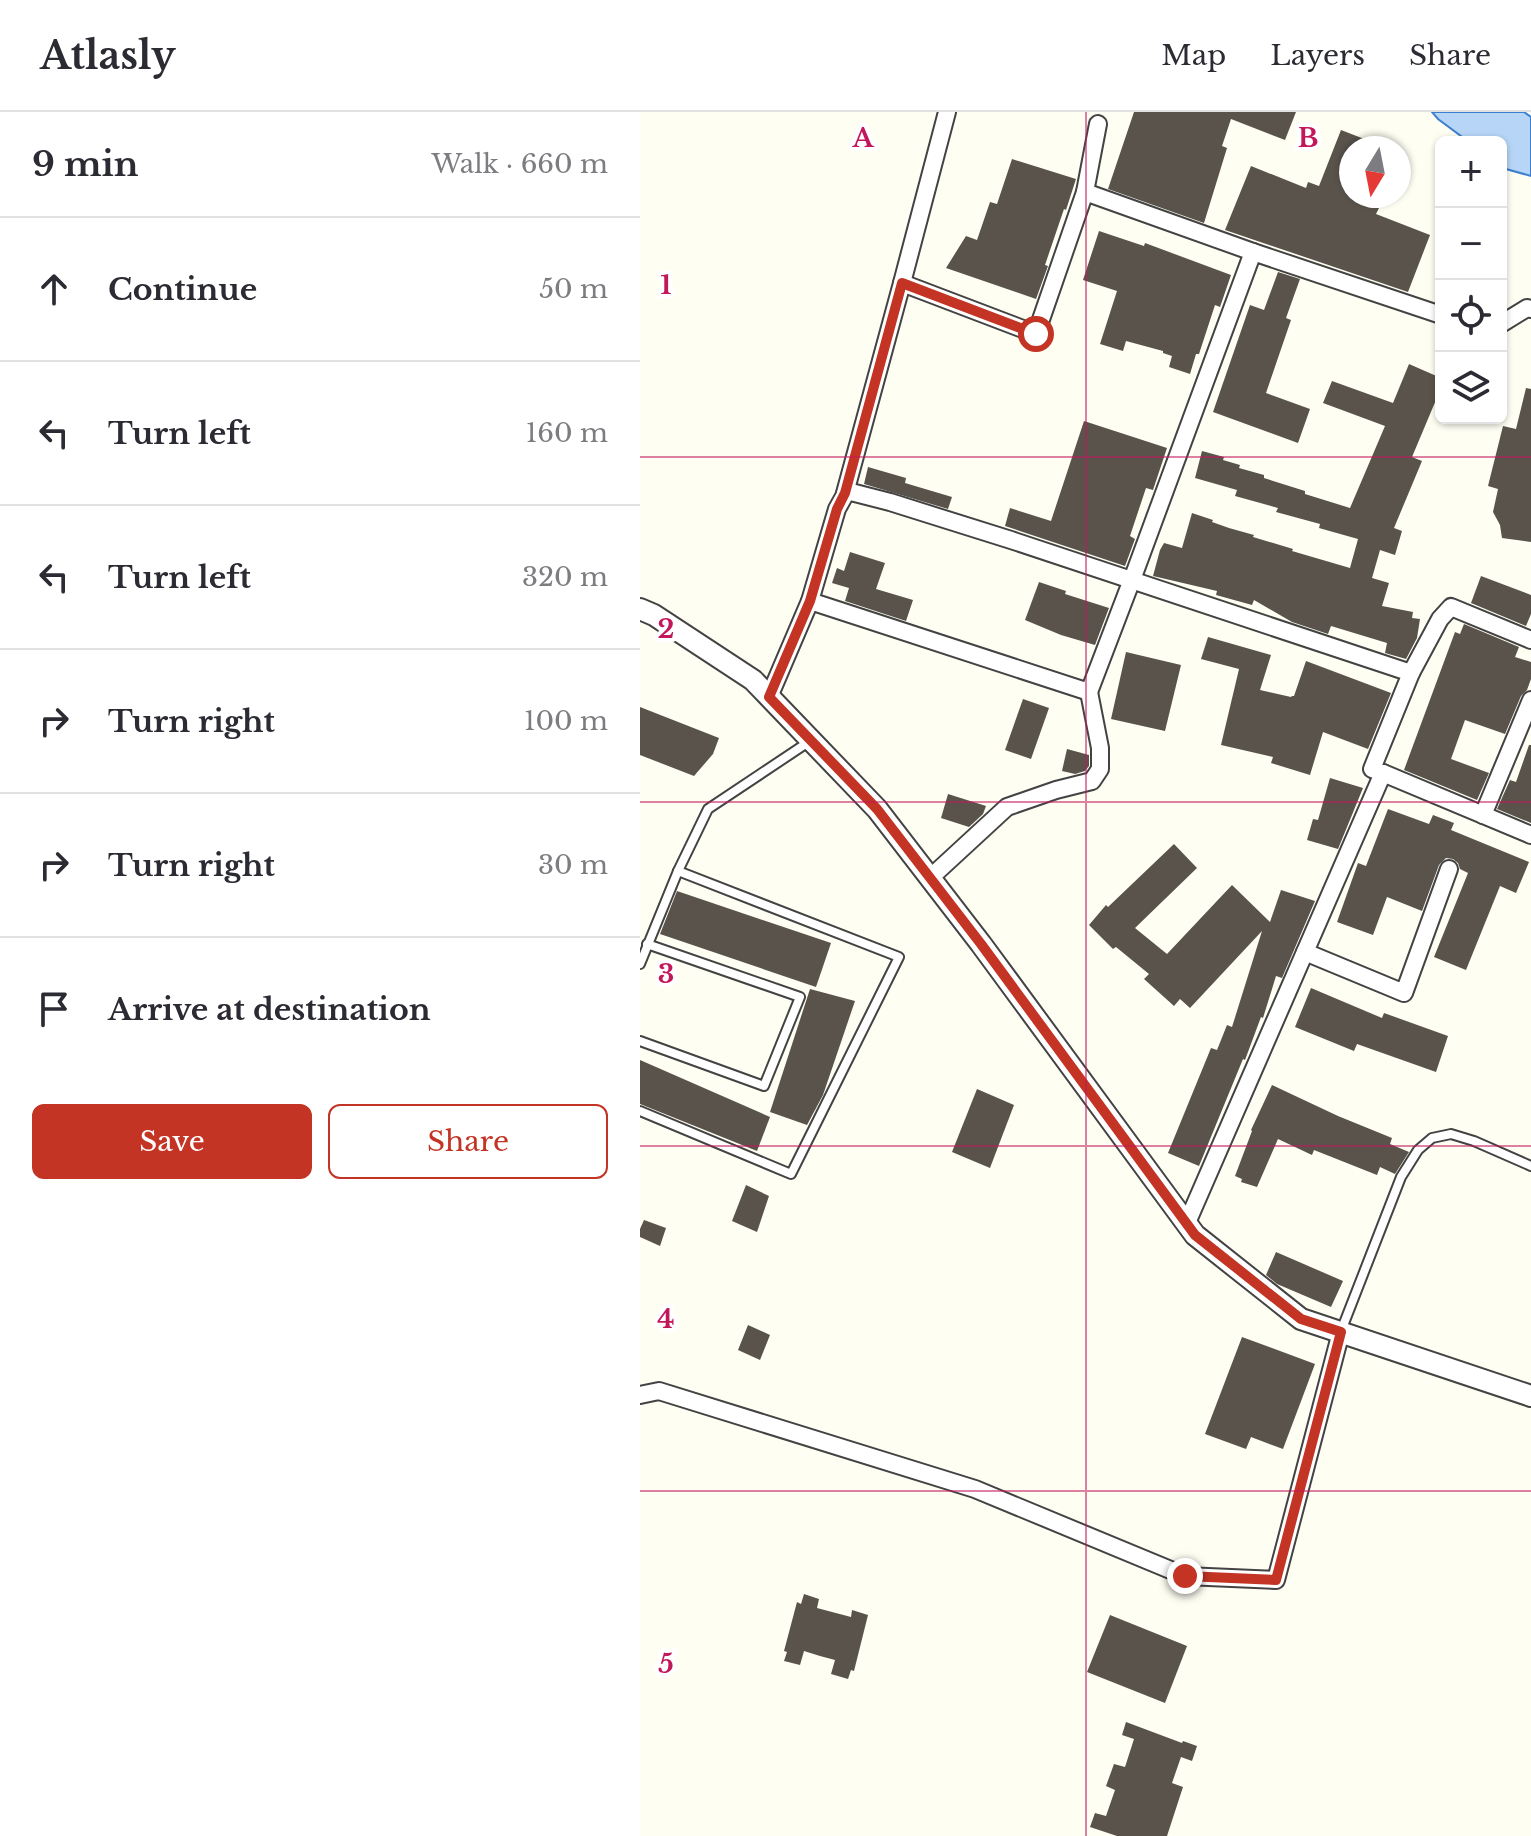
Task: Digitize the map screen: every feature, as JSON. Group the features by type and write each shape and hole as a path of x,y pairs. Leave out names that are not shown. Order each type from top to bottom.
{"street":[{"path":"769,697 810,601 837,509 845,493 947,112"},
{"path":"902,283 1036,334 1085,192 1098,124"},
{"path":"1085,192 1435,313"},
{"path":"930,878 1007,807 1092,781 1100,769 1100,748 1089,692 1253,252"},
{"path":"1507,320 1527,308 1531,309"},
{"path":"845,493 890,502 1411,673"},
{"path":"810,601 1089,692"},
{"path":"1531,640 1451,607 1440,619 1411,673 1372,769 1531,835"},
{"path":"640,609 753,680 877,809 981,944 1195,1235 1301,1319 1531,1396"},
{"path":"1483,815 1531,700"},
{"path":"1186,1225 1383,773"},
{"path":"1305,952 1404,993 1449,869"},
{"path":"640,1395 659,1391 975,1489 1185,1576 1276,1580 1341,1332"}],"lane":[{"path":"640,964 678,871 708,809 811,740"},
{"path":"640,1111 791,1174 899,957 678,871"},
{"path":"640,1041 764,1086 800,997 647,944"},
{"path":"1341,1332 1401,1177 1418,1150 1432,1138 1451,1134 1531,1166"}],"water":[{"path":"1432,112 1524,112 1531,117 1531,176 1507,169 1507,136 1461,136"}],"building":[{"path":"1134,112 1296,112 1285,140 1231,119 1222,146 1227,148 1204,223 1108,189"},
{"path":"1341,130 1357,136 1339,136 1339,208 1379,208 1376,214 1430,235 1408,292 1225,230 1251,166 1306,188 1308,182 1319,186"},
{"path":"1012,159 1076,179 1036,299 946,268 966,236 977,240 990,202 997,204"},
{"path":"1099,231 1144,246 1145,243 1231,275 1220,307 1215,305 1190,374 1169,367 1172,356 1163,351 1126,341 1123,351 1100,344 1117,291 1083,280"},
{"path":"1278,272 1300,279 1286,318 1291,320 1266,393 1310,409 1298,443 1213,412 1250,305 1264,310"},
{"path":"1409,364 1435,375 1435,402 1412,457 1422,461 1394,528 1402,531 1395,555 1380,550 1372,578 1389,583 1382,606 1413,612 1412,618 1420,619 1417,638 1406,659 1385,653 1387,643 1331,626 1328,634 1292,622 1254,600 1252,605 1216,595 1217,591 1153,576 1164,543 1182,548 1192,513 1292,551 1350,568 1358,539 1276,512 1278,508 1235,496 1237,490 1195,478 1202,451 1224,457 1223,460 1240,465 1239,468 1305,491 1305,494 1350,508 1385,426 1323,403 1332,381 1393,403"},
{"path":"1526,388 1531,389 1531,542 1502,538 1493,512 1498,489 1488,486 1503,426 1516,429"},
{"path":"1084,421 1167,448 1153,490 1146,488 1130,536 1135,539 1125,566 1005,526 1010,508 1051,521"},
{"path":"868,467 906,478 905,483 952,497 948,509 864,484"},
{"path":"850,552 885,563 876,589 913,600 906,621 845,601 849,588 832,583 837,568 844,571"},
{"path":"1481,576 1531,595 1531,614 1526,626 1471,603"},
{"path":"1039,582 1109,608 1095,645 1025,620"},
{"path":"1464,624 1519,647 1515,657 1531,662 1531,679 1505,734 1465,720 1451,759 1489,773 1477,800 1404,770 1455,632 1460,634"},
{"path":"1208,637 1271,655 1260,690 1294,696 1306,661 1391,693 1368,749 1323,732 1310,775 1271,763 1273,757 1221,745 1239,669 1201,659"},
{"path":"1126,652 1181,665 1165,731 1111,719"},
{"path":"1023,699 1049,708 1031,759 1005,750"},
{"path":"640,707 719,738 713,754 694,776 640,755"},
{"path":"1529,745 1531,823 1497,809 1510,780 1516,782"},
{"path":"1067,749 1089,755 1089,766 1085,771 1075,774 1062,771"},
{"path":"1330,778 1363,788 1338,849 1307,840 1313,819 1318,820"},
{"path":"948,794 986,806 983,814 969,827 941,818"},
{"path":"1388,809 1429,824 1433,815 1454,823 1451,830 1529,862 1516,893 1500,886 1466,970 1434,957 1468,873 1460,869 1453,859 1446,858 1439,865 1422,911 1387,897 1373,935 1337,922 1358,863 1366,866"},
{"path":"1174,844 1197,868 1135,928 1167,954 1232,885 1270,922 1281,890 1315,901 1282,978 1276,976 1263,1018 1199,1166 1168,1153 1211,1048 1217,1050 1227,1025 1232,1027 1262,931 1190,1008 1180,999 1174,1006 1144,979 1149,974 1116,947 1113,949 1089,925 1106,905 1108,907"},
{"path":"677,891 831,943 816,987 660,934"},
{"path":"1311,988 1382,1018 1384,1013 1448,1036 1436,1072 1357,1044 1354,1051 1295,1027"},
{"path":"810,989 855,1001 823,1095 807,1125 770,1112"},
{"path":"640,1060 770,1117 757,1151 640,1104"},
{"path":"1272,1085 1392,1138 1390,1144 1409,1152 1395,1174 1380,1167 1377,1175 1314,1150 1312,1155 1278,1139 1257,1187 1241,1182 1242,1179 1235,1176 1251,1130"},
{"path":"977,1089 1014,1105 990,1168 952,1152"},
{"path":"746,1185 769,1196 757,1232 732,1221"},
{"path":"644,1220 666,1228 660,1246 640,1237"},
{"path":"1276,1252 1343,1281 1331,1307 1277,1284 1266,1275"},
{"path":"748,1325 770,1335 760,1360 738,1350"},
{"path":"1242,1337 1315,1364 1283,1449 1251,1437 1246,1449 1205,1434"},
{"path":"804,1594 819,1599 817,1608 851,1617 852,1610 868,1615 854,1671 851,1670 848,1679 831,1674 835,1660 804,1651 800,1665 784,1661 797,1602 801,1604"},
{"path":"1110,1615 1187,1646 1165,1703 1087,1672"},
{"path":"1126,1722 1197,1746 1192,1761 1181,1757 1172,1783 1183,1787 1167,1836 1117,1836 1090,1827 1095,1813 1106,1816 1115,1790 1106,1786 1114,1764 1125,1767 1134,1739 1122,1735"}],"route":[{"path":"1036,334 902,283 845,493 837,509 810,601 769,697 877,809 981,944 1195,1235 1301,1319 1341,1332 1276,1580 1185,1576"}]}
